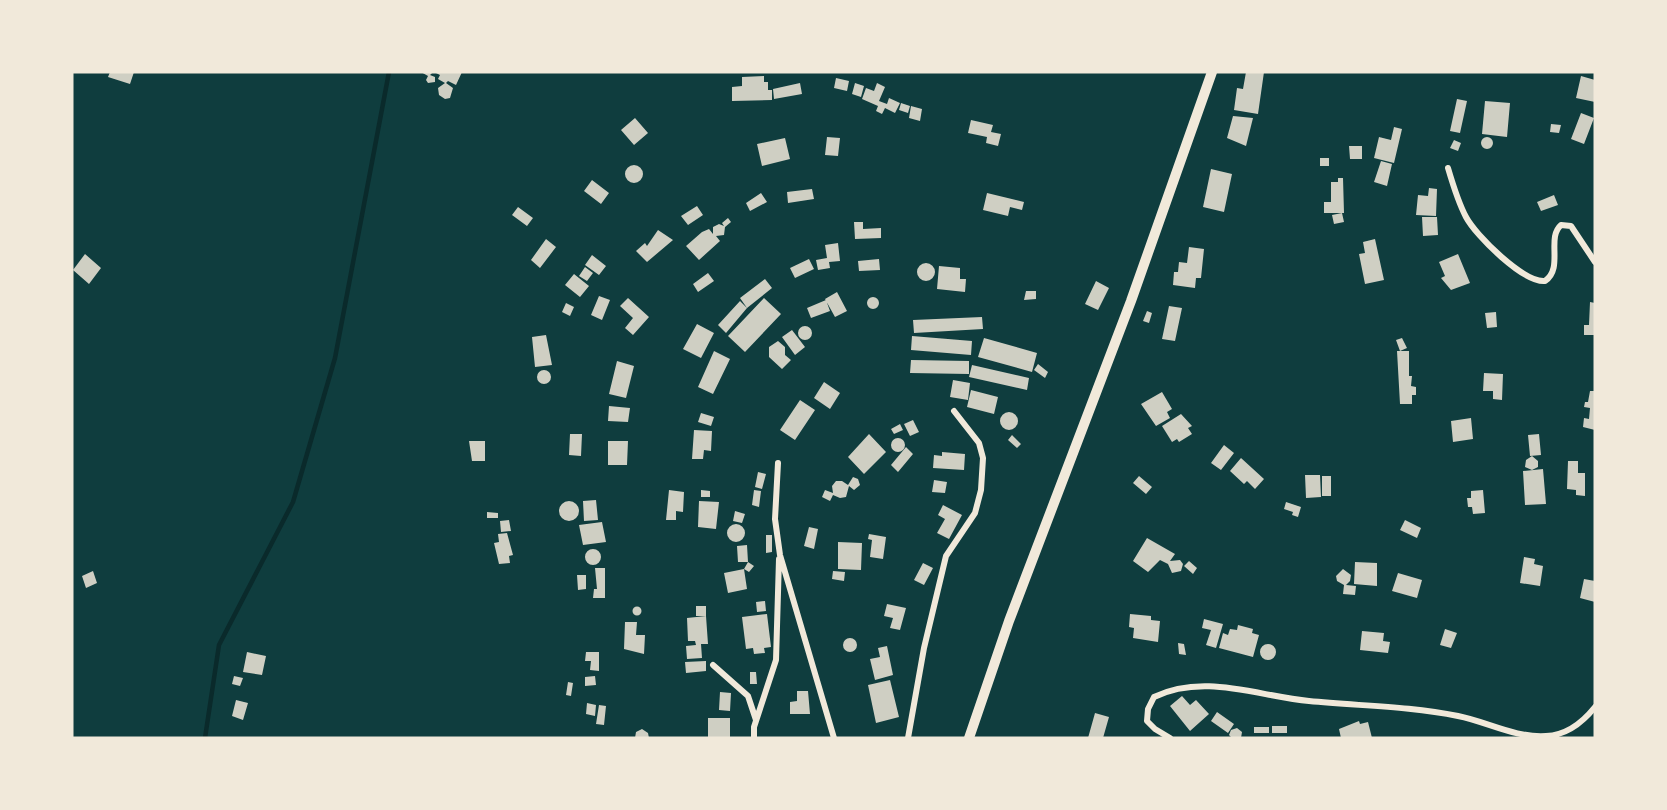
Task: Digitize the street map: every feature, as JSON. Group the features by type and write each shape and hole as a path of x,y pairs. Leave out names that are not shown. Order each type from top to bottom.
{"street":[{"path":"969,738 1009,621 1131,301 1212,72"},
{"path":"1448,168 1460,205 1476,232 1508,262 1533,279 1545,281 1553,272 1556,232 1561,225 1570,226 1595,262"},
{"path":"908,738 924,648 946,556 975,513 981,490 982,458 979,444 954,411"},
{"path":"778,464 775,519 780,555 834,738"},
{"path":"754,738 756,720 776,660 776,581 780,555"},
{"path":"712,665 748,696 756,720"},
{"path":"1170,738 1147,721 1148,709 1154,697 1178,687 1221,687 1308,701 1445,713 1474,719 1517,734 1548,736 1568,730 1583,722 1595,707"}],"building":[{"path":"110,72 134,72 130,84 108,77"},
{"path":"421,72 433,72 430,75 435,77 435,82 428,83 426,80 428,76"},
{"path":"434,72 462,72 456,85 448,81 446,83 453,88 450,98 445,99 439,95 438,88 445,83 438,79 440,75"},
{"path":"1246,72 1264,72 1258,114 1234,110 1237,88 1243,89"},
{"path":"764,76 764,82 768,82 768,90 772,90 772,100 732,101 732,87 742,86 742,77"},
{"path":"1581,76 1595,80 1595,102 1576,98"},
{"path":"836,78 849,81 847,91 834,88"},
{"path":"800,83 802,94 774,99 773,89"},
{"path":"855,83 864,86 861,97 852,94"},
{"path":"877,83 885,87 879,101 887,104 889,98 900,103 895,113 885,108 882,114 876,111 878,106 862,99 866,88 874,91"},
{"path":"1457,99 1467,101 1460,133 1450,131"},
{"path":"1485,101 1510,103 1507,137 1482,134"},
{"path":"901,103 910,106 908,113 899,110"},
{"path":"911,106 922,109 920,121 909,118"},
{"path":"1581,113 1594,118 1584,144 1571,139"},
{"path":"1233,116 1253,118 1246,146 1227,138"},
{"path":"635,118 648,133 634,145 621,130"},
{"path":"971,120 993,125 991,132 1001,134 998,146 986,143 987,137 968,133"},
{"path":"1551,124 1561,125 1559,133 1550,132"},
{"path":"1394,127 1402,129 1394,163 1374,158 1379,137 1391,140"},
{"path":"827,137 840,138 838,156 825,155"},
{"path":"1489,137 1492,138 1492,148 1485,149 1482,148 1481,141 1482,138"},
{"path":"785,138 790,159 762,166 757,144"},
{"path":"1454,140 1461,143 1458,151 1450,148"},
{"path":"1349,146 1362,146 1362,159 1350,159"},
{"path":"1320,158 1329,158 1329,166 1320,166"},
{"path":"1381,161 1392,164 1387,186 1374,182"},
{"path":"634,165 640,168 643,174 640,180 634,183 628,180 625,174 628,168"},
{"path":"1211,169 1232,174 1224,212 1203,207"},
{"path":"1338,178 1343,178 1344,213 1324,213 1324,202 1331,202 1331,182 1338,182"},
{"path":"592,180 609,193 601,204 584,191"},
{"path":"1429,188 1437,189 1436,216 1416,215 1418,195 1428,196"},
{"path":"812,189 814,199 788,203 787,192"},
{"path":"761,193 767,202 750,211 746,203"},
{"path":"987,193 1024,202 1022,210 1010,207 1008,216 983,210"},
{"path":"1554,195 1558,205 1541,211 1537,202"},
{"path":"697,206 703,215 688,225 681,216"},
{"path":"518,207 533,218 527,226 512,215"},
{"path":"1342,213 1344,222 1334,224 1332,215"},
{"path":"1422,217 1437,217 1438,235 1423,236"},
{"path":"728,218 731,222 725,227 724,235 716,236 720,241 699,260 686,246 702,232 709,229 713,234 713,227 719,224 724,226 722,223"},
{"path":"854,222 863,222 863,229 881,228 881,238 855,239"},
{"path":"658,230 673,240 647,262 636,251 645,243 647,246"},
{"path":"546,239 556,247 540,268 531,260"},
{"path":"1375,239 1384,280 1365,284 1359,254 1365,253 1363,242"},
{"path":"838,243 840,261 829,262 830,268 818,270 816,260 827,258 825,245"},
{"path":"1189,247 1204,249 1201,278 1196,278 1195,288 1173,285 1174,272 1178,272 1179,262 1187,263"},
{"path":"85,254 101,268 89,284 73,270"},
{"path":"1458,254 1470,283 1451,290 1441,278 1445,276 1439,262"},
{"path":"592,255 606,266 599,275 585,265"},
{"path":"809,259 814,269 795,278 790,268"},
{"path":"879,259 880,270 859,271 858,261"},
{"path":"926,263 932,266 935,272 932,278 926,281 920,278 917,272 920,266"},
{"path":"939,266 960,268 960,279 966,279 965,292 937,289"},
{"path":"585,267 593,273 587,281 579,276"},
{"path":"708,273 714,281 698,292 693,284"},
{"path":"574,274 589,286 580,297 565,285"},
{"path":"765,279 772,288 747,308 740,298"},
{"path":"1096,281 1109,288 1098,310 1085,304"},
{"path":"1026,291 1036,291 1036,299 1024,300"},
{"path":"837,292 847,311 835,317 825,299"},
{"path":"599,296 610,300 602,320 591,315"},
{"path":"875,297 879,303 875,309 871,309 867,301"},
{"path":"628,298 649,317 633,335 625,328 633,318 620,306"},
{"path":"764,298 781,314 745,352 728,336"},
{"path":"826,300 830,311 811,318 807,308"},
{"path":"740,301 747,308 726,333 718,325"},
{"path":"1590,302 1595,303 1595,335 1584,335 1584,325 1589,325"},
{"path":"566,303 574,307 570,316 562,312"},
{"path":"1169,306 1182,308 1175,341 1162,339"},
{"path":"1147,311 1152,313 1149,323 1143,321"},
{"path":"1496,312 1497,327 1487,328 1485,313"},
{"path":"982,317 983,329 914,333 913,320"},
{"path":"697,324 714,333 701,358 683,349"},
{"path":"805,326 810,328 812,333 810,338 805,340 800,338 798,333 800,328"},
{"path":"792,330 805,347 795,355 782,337"},
{"path":"546,335 552,365 535,367 532,337"},
{"path":"912,336 972,341 971,355 911,350"},
{"path":"984,338 1037,353 1032,372 978,357"},
{"path":"1402,338 1407,348 1400,351 1396,340"},
{"path":"778,341 785,347 785,355 791,360 782,369 769,357 769,347"},
{"path":"714,351 730,359 713,394 698,387"},
{"path":"1397,351 1409,351 1409,376 1412,376 1411,386 1416,387 1416,395 1412,395 1412,404 1400,404"},
{"path":"911,360 969,361 969,374 910,373"},
{"path":"617,361 634,366 626,398 609,394"},
{"path":"1038,364 1048,372 1045,378 1034,370"},
{"path":"972,365 1029,378 1027,390 969,377"},
{"path":"541,370 547,370 551,377 547,384 541,384 537,380 537,374"},
{"path":"1484,373 1503,374 1502,400 1493,399 1493,391 1483,391"},
{"path":"953,380 970,383 968,400 950,397"},
{"path":"824,382 840,393 830,409 814,398"},
{"path":"971,390 998,397 994,414 967,407"},
{"path":"1590,391 1595,391 1595,430 1583,427 1584,418 1589,419 1590,408 1584,407 1585,402 1588,402"},
{"path":"1162,392 1172,409 1167,412 1170,418 1156,426 1141,404"},
{"path":"800,400 815,410 795,440 780,430"},
{"path":"609,406 630,408 628,422 608,421"},
{"path":"1009,412 1015,415 1018,421 1015,427 1009,430 1003,427 1000,421 1003,415"},
{"path":"701,413 714,417 711,426 698,422"},
{"path":"1181,414 1192,426 1188,428 1192,434 1179,442 1177,439 1172,442 1162,426"},
{"path":"1471,418 1473,439 1453,442 1451,421"},
{"path":"913,420 919,432 910,436 904,424"},
{"path":"900,424 903,430 894,434 891,429"},
{"path":"694,430 712,431 711,451 704,450 703,459 692,459"},
{"path":"570,434 582,434 581,456 569,455"},
{"path":"869,434 886,452 864,474 848,457"},
{"path":"1539,434 1541,455 1530,456 1528,435"},
{"path":"1012,435 1021,444 1017,448 1008,440"},
{"path":"898,438 903,440 905,445 903,450 898,452 893,450 891,445 893,440"},
{"path":"469,441 485,441 485,461 472,461"},
{"path":"608,441 628,441 627,465 608,465"},
{"path":"1224,445 1234,453 1221,470 1211,463"},
{"path":"906,447 913,454 898,472 891,465"},
{"path":"942,452 965,454 964,470 933,468 934,455 942,456"},
{"path":"1532,456 1538,461 1538,467 1532,470 1525,467 1526,460"},
{"path":"1241,458 1264,479 1255,489 1247,481 1244,484 1230,471"},
{"path":"1568,461 1578,461 1578,473 1585,473 1585,496 1576,495 1576,490 1567,489"},
{"path":"1543,469 1546,504 1525,505 1523,471"},
{"path":"758,472 766,474 762,489 755,487"},
{"path":"1305,475 1320,475 1321,497 1306,498"},
{"path":"1139,476 1152,487 1146,494 1133,483"},
{"path":"1322,476 1331,476 1331,496 1322,496"},
{"path":"853,477 858,479 860,485 854,490 849,486 846,497 840,498 833,495 830,501 822,497 825,490 833,493 832,486 836,481 842,481 848,485"},
{"path":"934,480 947,482 945,493 932,492"},
{"path":"669,490 684,492 683,512 676,511 676,520 666,520"},
{"path":"701,490 710,491 710,497 701,497"},
{"path":"754,490 761,491 759,507 752,505"},
{"path":"1483,490 1485,513 1473,514 1472,507 1468,507 1467,498 1471,498 1471,491"},
{"path":"596,500 598,520 584,521 583,501"},
{"path":"565,501 573,501 579,507 579,515 573,521 565,521 559,515 559,507"},
{"path":"699,501 719,502 716,529 698,527"},
{"path":"1286,502 1301,507 1298,517 1292,515 1293,512 1284,509"},
{"path":"943,505 962,515 949,539 937,533 945,519 938,515"},
{"path":"735,511 745,514 742,523 733,521"},
{"path":"487,512 498,513 498,518 487,518"},
{"path":"509,520 511,531 501,532 500,521"},
{"path":"1405,520 1421,528 1417,538 1400,530"},
{"path":"602,522 606,542 583,545 579,525"},
{"path":"736,524 742,527 745,533 742,539 736,542 730,539 727,533 730,527"},
{"path":"809,527 818,529 814,549 804,546"},
{"path":"507,533 513,555 509,556 510,563 499,564 494,543 499,542 498,534"},
{"path":"869,534 886,537 883,559 870,557 872,540 868,539"},
{"path":"766,535 772,535 772,552 766,553"},
{"path":"1147,538 1175,554 1170,561 1180,560 1183,564 1181,571 1172,573 1168,564 1160,560 1148,572 1133,561"},
{"path":"838,542 862,543 861,570 838,569"},
{"path":"747,545 748,562 738,562 737,546"},
{"path":"593,549 599,551 601,557 599,563 593,565 587,563 585,557 587,551"},
{"path":"1524,557 1535,559 1534,564 1543,566 1540,586 1520,583"},
{"path":"1189,561 1197,568 1193,574 1184,566"},
{"path":"748,562 754,566 749,572 744,569"},
{"path":"1355,562 1377,563 1377,586 1354,584"},
{"path":"923,563 933,568 924,585 914,580"},
{"path":"595,568 605,568 605,598 593,598 594,589 597,589"},
{"path":"744,569 747,589 728,593 724,573"},
{"path":"1343,569 1351,575 1346,585 1356,586 1355,595 1343,594 1344,585 1337,581 1336,576"},
{"path":"93,571 97,583 86,588 82,576"},
{"path":"833,571 845,572 844,581 832,579"},
{"path":"1398,573 1422,580 1417,598 1392,591"},
{"path":"577,575 586,575 586,589 578,590"},
{"path":"1584,579 1595,581 1595,602 1580,598"},
{"path":"765,601 766,611 757,612 756,602"},
{"path":"887,604 906,608 900,630 890,628 893,618 884,616"},
{"path":"696,606 706,606 706,616 696,616"},
{"path":"637,607 641,611 637,615 633,611"},
{"path":"767,614 771,647 764,648 765,653 754,654 753,648 746,649 742,617"},
{"path":"1130,614 1151,616 1151,620 1160,621 1158,642 1133,638 1134,628 1129,627"},
{"path":"706,616 708,644 701,644 702,658 687,659 686,646 696,645 695,641 688,641 687,618"},
{"path":"1204,619 1223,624 1216,648 1206,645 1211,630 1202,628"},
{"path":"625,622 637,622 636,635 645,635 644,654 624,649"},
{"path":"1238,625 1253,629 1252,633 1259,635 1253,657 1219,648 1223,633 1228,635 1230,629 1237,630"},
{"path":"1445,629 1457,633 1451,648 1440,645"},
{"path":"1362,631 1384,633 1383,641 1390,642 1388,653 1360,650"},
{"path":"847,638 853,638 857,645 853,652 847,652 843,648 843,642"},
{"path":"1178,643 1184,644 1186,655 1179,654"},
{"path":"1268,644 1274,646 1276,652 1274,658 1268,660 1262,658 1260,652 1262,646"},
{"path":"887,646 893,675 875,680 870,659 880,657 878,648"},
{"path":"247,652 266,656 262,675 243,672"},
{"path":"586,652 599,652 599,671 590,670 591,661 585,661"},
{"path":"706,661 706,671 686,673 685,662"},
{"path":"750,672 756,672 757,684 750,684"},
{"path":"234,676 243,678 240,686 232,684"},
{"path":"595,676 596,685 585,686 585,677"},
{"path":"890,680 899,717 876,723 868,685"},
{"path":"568,682 573,683 571,696 566,695"},
{"path":"797,691 808,691 810,714 790,714 790,702 797,701"},
{"path":"720,692 731,693 730,711 719,710"},
{"path":"1182,696 1190,705 1196,700 1209,714 1190,731 1170,706"},
{"path":"236,700 248,703 243,720 232,716"},
{"path":"587,703 596,705 595,716 586,714"},
{"path":"599,705 606,706 604,725 596,724"},
{"path":"1217,712 1234,724 1228,733 1211,721"},
{"path":"1095,713 1109,717 1103,738 1088,738"},
{"path":"708,718 730,718 730,738 708,738"},
{"path":"1359,721 1360,724 1368,722 1372,738 1341,738 1339,729"},
{"path":"1272,726 1287,726 1287,733 1272,733"},
{"path":"1254,727 1269,727 1269,733 1254,733"},
{"path":"1237,728 1242,732 1241,738 1232,738 1229,735 1231,730"},
{"path":"642,729 648,733 649,738 635,738 636,732"}],"waterway":[{"path":"205,738 219,645 293,502 335,358 389,72"}]}
